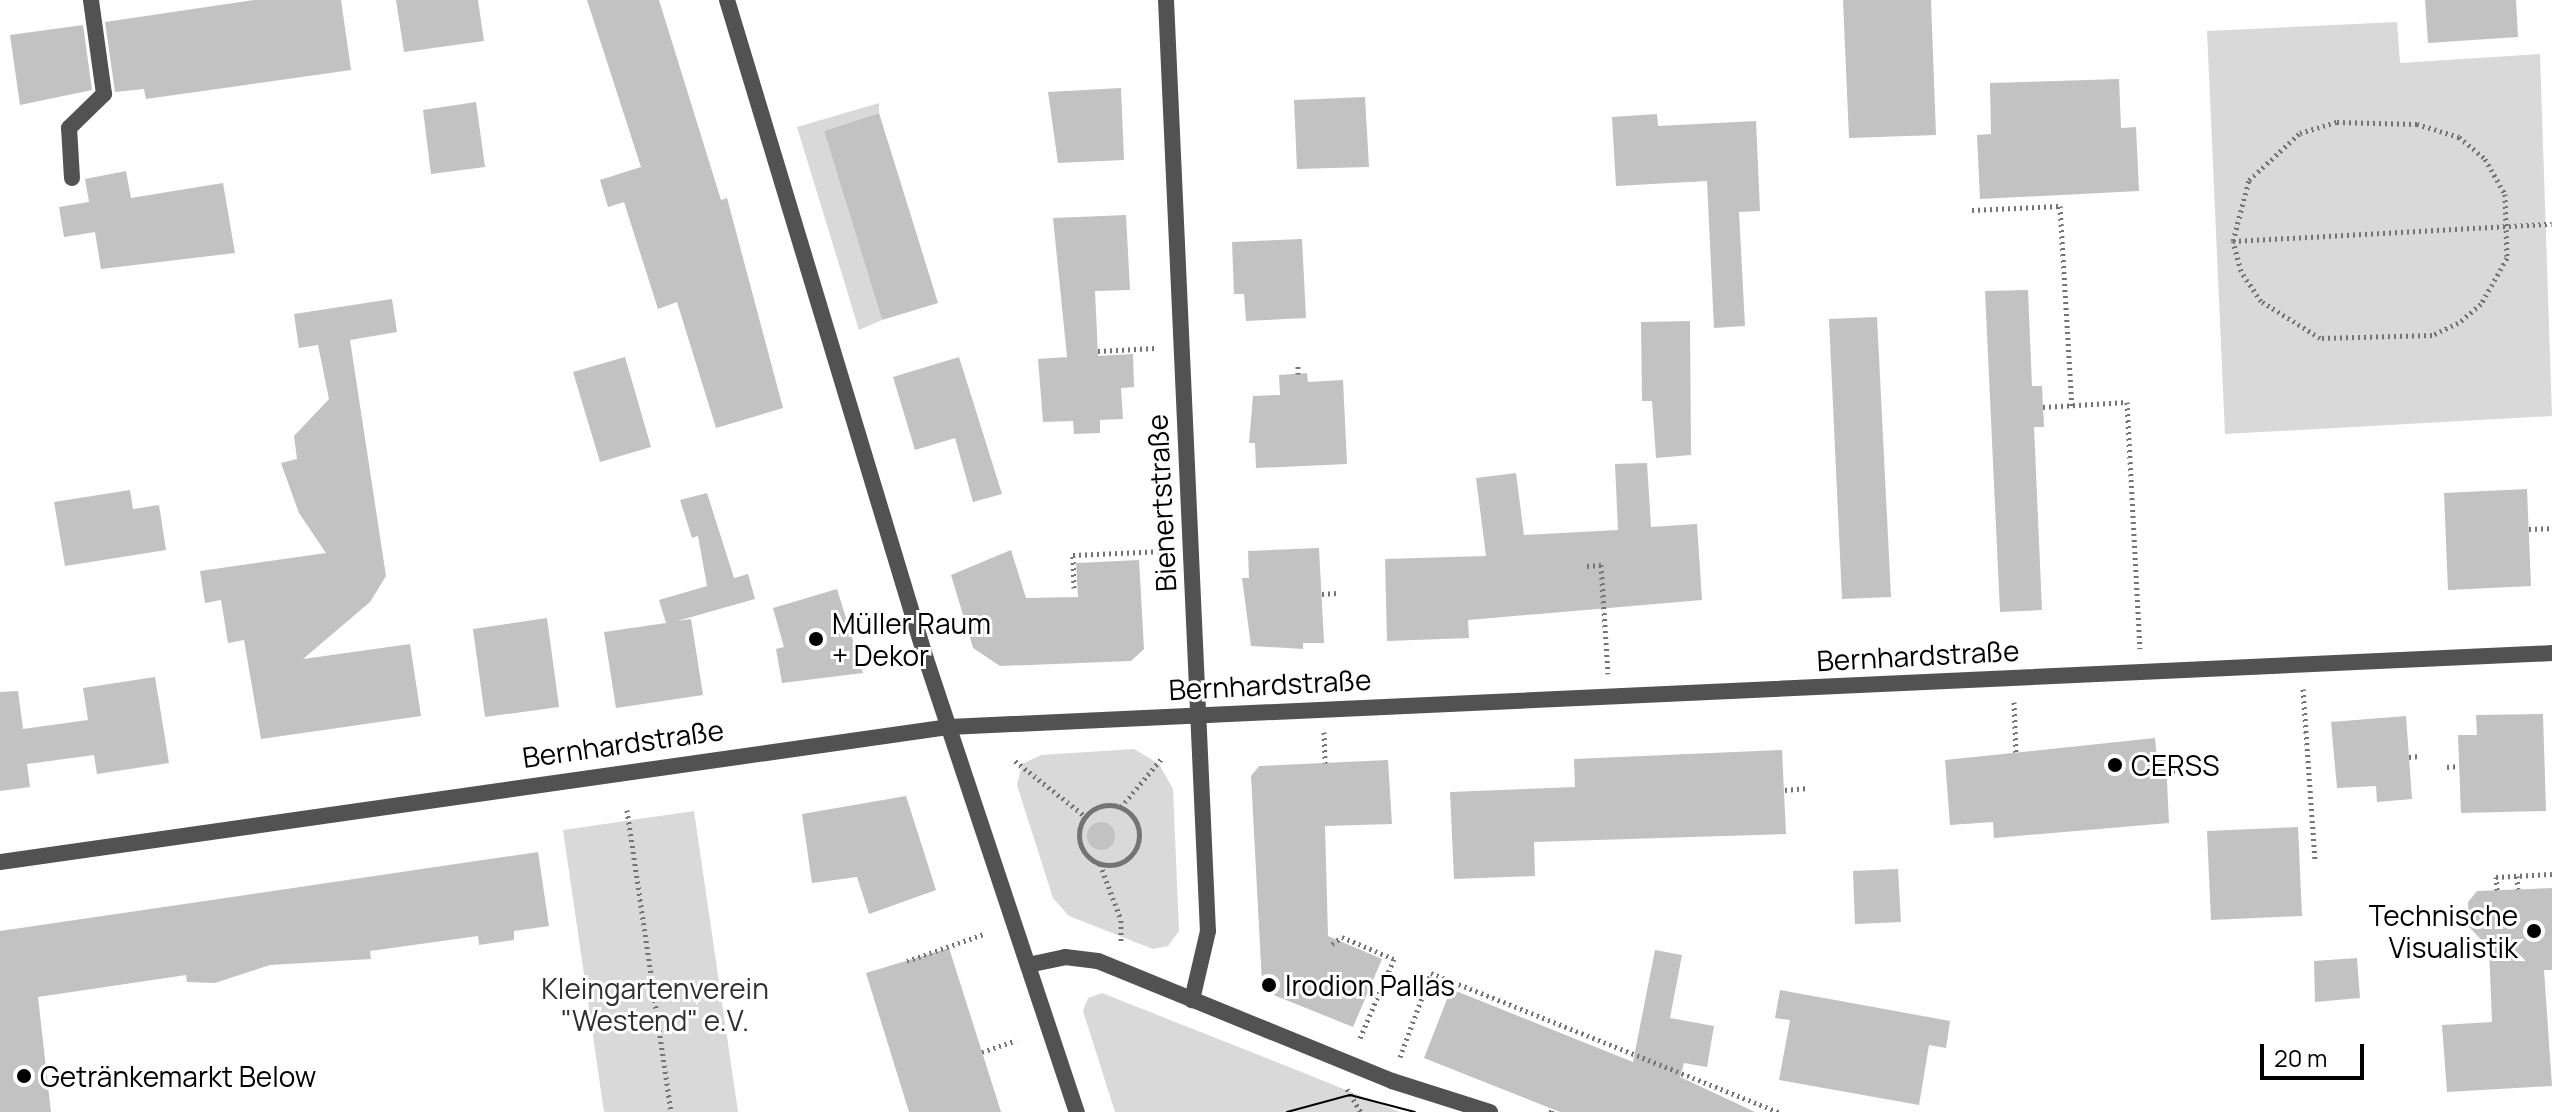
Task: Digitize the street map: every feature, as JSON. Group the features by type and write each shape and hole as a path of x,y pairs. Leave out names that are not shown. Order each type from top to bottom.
{"street":[{"path":"72,178 69,128 104,94 91,0"},
{"path":"727,0 949,727 1077,1112"},
{"name":"Bienertstraße","path":"1166,0 1208,931 1192,1000"},
{"name":"Bernhardstraße","path":"0,862 949,727 1197,713 2552,653"},
{"path":"1028,965 1065,957 1098,961 1392,1081 1490,1112"}],"path":[{"path":"2337,122 2417,124 2459,137 2485,159 2505,194 2511,226 2497,283 2458,323 2432,335 2358,341 2320,338 2287,323 2241,271 2233,241 2249,180 2272,151 2337,122"},
{"path":"1972,210 2060,206 2072,406"},
{"path":"2233,241 2552,224"},
{"path":"1098,351 1157,348"},
{"path":"1298,364 1298,374"},
{"path":"2043,407 2127,402 2139,637"},
{"path":"2529,529 2552,528"},
{"path":"1074,588 1073,555 1166,551"},
{"path":"1587,566 1601,565 1607,650"},
{"path":"1322,594 1336,593"},
{"path":"2301,664 2315,860"},
{"path":"2013,677 2016,755"},
{"path":"2409,757 2419,756"},
{"path":"1121,807 1162,758"},
{"path":"1015,761 1085,816"},
{"path":"2447,767 2459,766"},
{"path":"2167,771 2186,770"},
{"path":"1785,790 1808,788"},
{"path":"1085,816 1103,805 1121,807 1139,828 1136,850 1123,862 1100,864"},
{"path":"627,810 671,1112"},
{"path":"1085,816 1081,847 1100,864 1121,920 1121,945"},
{"path":"2497,890 2496,877 2552,874"},
{"path":"2517,876 2518,889"},
{"path":"907,961 984,934"},
{"path":"1332,944 1342,937 1394,959 1360,1038"},
{"path":"1392,1081 1431,973 1779,1112"},
{"path":"982,1052 1016,1040"},
{"path":"1344,1079 1361,1112"}],"green space":[{"path":"2397,22 2400,63 2540,54 2552,416 2225,434 2207,31"},
{"path":"879,103 879,113 824,131 882,320 859,330 797,127"},
{"path":"1134,749 1159,764 1173,789 1179,931 1168,946 1153,949 1069,916 1053,898 1017,785 1022,764 1041,755"},
{"name":"Kleingartenverein \"Westend\" e.V.","path":"694,811 738,1112 604,1112 563,830"},
{"path":"1102,993 1400,1112 1115,1112 1083,1011 1088,998"}],"building":[{"path":"254,0 341,0 351,70 146,99 144,89 115,92 105,22"},
{"path":"396,0 478,0 484,41 404,52"},
{"path":"587,0 659,0 721,200 727,198 783,408 716,428 677,302 658,309 624,202 608,207 600,180 641,167"},
{"path":"1843,0 1931,0 1936,135 1849,138"},
{"path":"2425,0 2516,0 2518,37 2428,43"},
{"path":"83,25 92,90 20,105 10,35"},
{"path":"2119,79 2121,128 2136,127 2139,191 1980,199 1977,135 1991,134 1990,83"},
{"path":"1121,88 1124,160 1058,163 1048,92"},
{"path":"1365,97 1369,167 1297,169 1294,100"},
{"path":"476,102 485,167 431,174 423,110"},
{"path":"879,113 938,303 882,320 824,131"},
{"path":"1657,114 1658,126 1756,121 1760,211 1739,212 1745,326 1714,328 1707,181 1616,186 1612,117"},
{"path":"126,171 131,198 223,183 235,253 101,269 95,232 64,237 59,207 89,202 85,179"},
{"path":"1126,215 1130,290 1095,291 1098,356 1133,354 1134,387 1121,388 1123,419 1100,420 1100,433 1074,434 1073,421 1043,422 1038,359 1067,357 1053,218"},
{"path":"1302,239 1306,318 1246,321 1244,294 1234,294 1232,242"},
{"path":"2028,290 2032,386 2042,386 2044,427 2034,427 2042,610 2000,612 1985,291"},
{"path":"392,299 397,332 350,340 386,576 370,602 303,659 410,644 421,716 261,739 244,640 228,643 221,600 205,603 200,571 326,553 299,513 281,463 297,459 294,436 329,399 318,345 299,348 294,314"},
{"path":"1877,317 1891,597 1842,599 1829,319"},
{"path":"1690,321 1691,455 1656,458 1652,401 1642,401 1641,322"},
{"path":"625,357 651,447 600,462 573,372"},
{"path":"959,357 1002,494 973,502 955,438 915,450 893,377"},
{"path":"1307,373 1308,382 1343,380 1347,464 1256,468 1255,443 1249,443 1253,396 1280,395 1279,375"},
{"path":"1647,463 1651,527 1697,524 1702,600 1468,620 1469,638 1387,641 1385,559 1486,556 1476,478 1516,473 1524,535 1618,530 1615,464"},
{"path":"2527,489 2531,586 2448,590 2444,493"},
{"path":"130,490 133,509 159,505 166,550 65,566 54,502"},
{"path":"707,493 734,578 748,574 755,599 677,621 691,619 703,695 616,708 604,632 666,623 659,600 707,586 698,536 692,538 680,500"},
{"path":"1319,548 1324,643 1303,643 1303,649 1251,646 1242,578 1249,578 1248,551"},
{"path":"1011,550 1026,598 1078,597 1076,563 1139,560 1144,649 1131,661 1000,666 973,648 951,575"},
{"path":"837,589 863,673 782,683 776,649 784,647 773,608"},
{"path":"547,618 559,707 485,717 473,629"},
{"path":"155,677 169,763 97,774 94,755 27,764 30,787 0,791 0,692 18,691 23,729 88,720 83,688"},
{"path":"2543,714 2546,811 2461,813 2458,735 2477,735 2476,715"},
{"path":"2406,716 2412,799 2377,802 2376,786 2337,788 2331,722"},
{"path":"2155,738 2157,760 2166,760 2169,823 1994,838 1993,822 1950,825 1945,760"},
{"path":"1782,750 1786,834 1534,842 1535,876 1454,879 1450,792 1575,787 1574,759"},
{"path":"1388,760 1392,824 1325,826 1328,936 1382,959 1353,1027 1271,994 1262,983 1251,776 1259,766"},
{"path":"906,796 936,890 869,914 857,877 812,883 802,814"},
{"path":"1101,822 1111,826 1115,836 1111,846 1101,850 1091,846 1087,836 1091,826"},
{"path":"2298,827 2302,916 2211,920 2207,831"},
{"path":"538,852 549,926 514,931 514,940 479,945 478,936 370,951 371,959 270,965 215,983 187,982 186,975 38,997 51,1112 0,1112 0,931"},
{"path":"1898,869 1901,922 1855,924 1853,871"},
{"path":"2552,888 2552,970 2544,970 2552,1086 2447,1092 2442,1025 2492,1022 2489,948 2469,927 2468,902 2477,891"},
{"path":"949,948 1001,1112 909,1112 866,973"},
{"path":"1655,950 1682,955 1670,1018 1714,1026 1707,1067 1684,1063 1680,1077 1755,1112 1560,1112 1424,1058 1451,989 1633,1062"},
{"path":"2357,958 2360,998 2315,1002 2314,961"},
{"path":"1780,990 1950,1021 1946,1048 1929,1045 1919,1105 1779,1080 1790,1020 1775,1018"}],"tram line":[{"path":"1287,1112 1350,1095 1415,1112"}],"place":[{"name":"Müller Raum + Dekor","path":"816,639"},
{"name":"CERSS","path":"2115,765"},
{"name":"Technische Visualistik","path":"2534,931"},
{"name":"Irodion Pallas","path":"1269,985"},
{"name":"Getränkemarkt Below","path":"24,1076"}]}
